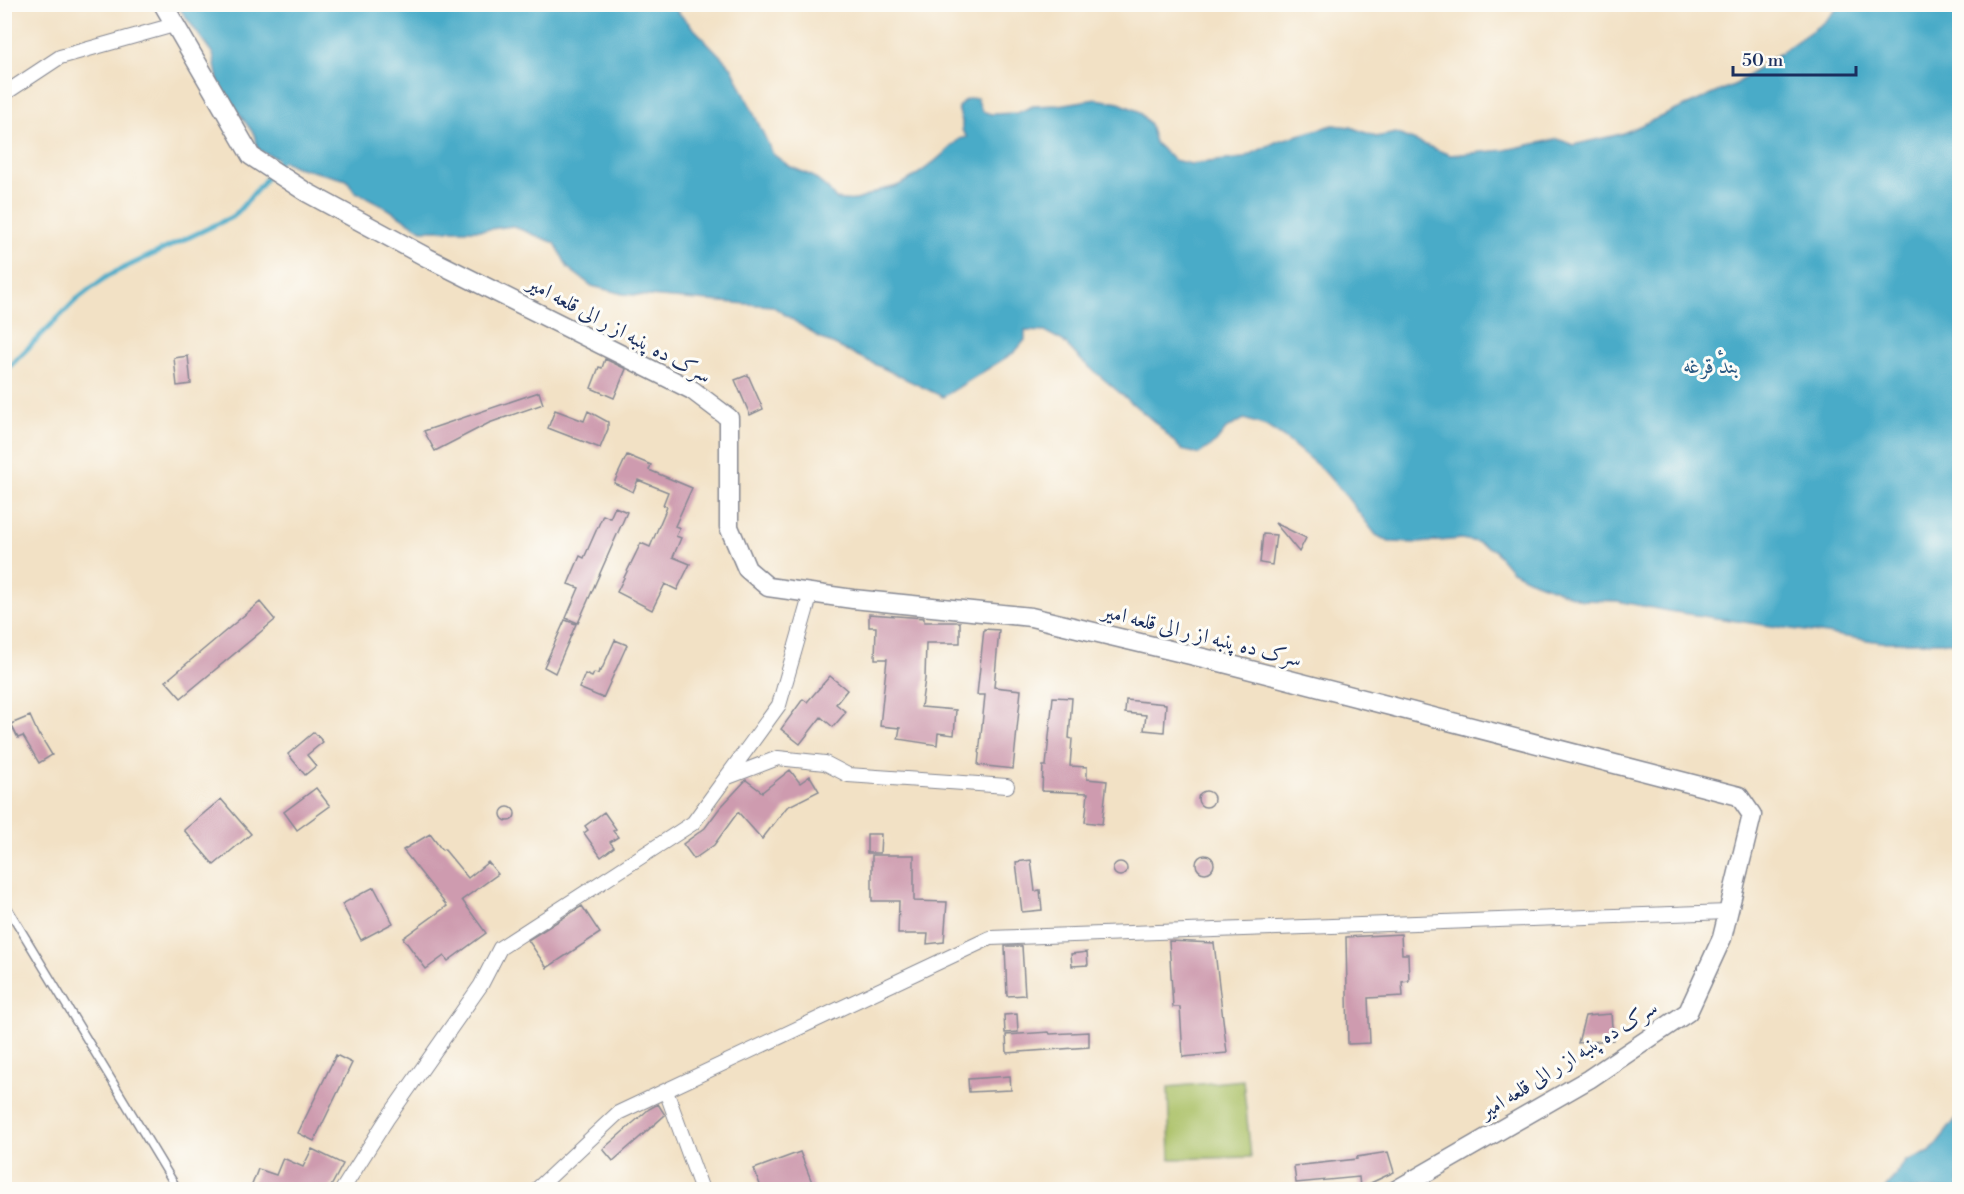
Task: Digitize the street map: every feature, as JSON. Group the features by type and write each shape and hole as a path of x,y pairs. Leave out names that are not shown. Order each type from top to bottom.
{"street":[{"name":"سرک ده پنبه از ر الی قلعه امیر","path":"164,4 174,25 252,156 270,169 428,258 692,390 729,418 729,527 747,569 768,587 1031,617 1739,796 1752,815 1722,938 1688,1012 1589,1079 1396,1190"},
{"path":"4,94 60,57 174,25"},
{"path":"342,1190 387,1119 481,985 500,948 693,823 779,705 811,593"},
{"path":"728,777 778,759 825,763 848,775 1007,786"},
{"path":"536,1190 618,1113 990,938 1728,912"},
{"path":"666,1091 702,1190"}],"lane":[{"path":"4,902 178,1190"}],"green space":[{"path":"1243,1080 1251,1157 1170,1159 1168,1087"}],"water":[{"name":"بندٔ قرغه","path":"177,5 671,5 732,68 773,154 789,166 812,176 836,199 851,200 860,199 907,181 931,165 959,139 967,137 962,130 958,108 964,101 971,98 977,98 982,111 991,114 1017,113 1033,106 1059,105 1096,99 1119,103 1138,111 1150,124 1155,143 1174,160 1191,164 1243,158 1278,141 1333,125 1351,127 1376,137 1396,133 1450,155 1505,150 1558,139 1573,145 1621,134 1736,84 1824,22 1841,5 1959,5 1959,642 1881,642 1668,611 1617,601 1582,600 1512,571 1494,550 1477,542 1461,539 1419,543 1389,542 1376,535 1323,470 1286,439 1266,426 1244,419 1226,429 1216,442 1199,454 1182,450 1158,425 1081,360 1063,341 1046,332 1025,331 1025,340 1015,352 943,397 820,338 772,306 623,294 592,286 568,268 555,243 512,226 483,230 422,230 354,191 347,180 296,167 258,150 254,134 219,86 213,54"},
{"path":"1959,1115 1959,1189 1885,1189 1906,1161 1930,1152"}],"building":[{"path":"188,356 191,384 177,386 174,358"},
{"path":"605,359 626,369 614,398 591,388 599,367 602,368"},
{"path":"748,375 763,409 750,415 735,380"},
{"path":"539,392 543,404 489,423 435,451 424,431"},
{"path":"555,410 584,421 588,411 608,422 608,429 600,448 548,428"},
{"path":"627,455 651,465 649,470 692,488 675,526 680,528 676,536 681,538 673,557 690,564 677,590 665,584 652,610 617,592 641,543 650,547 667,507 663,505 668,492 638,480 633,492 614,483"},
{"path":"615,507 627,512 578,623 566,618 579,588 568,584 580,556 584,558 603,515 610,518"},
{"path":"1275,523 1306,538 1299,552"},
{"path":"1263,534 1276,535 1272,565 1260,563"},
{"path":"260,602 275,620 181,698 166,681"},
{"path":"869,614 924,618 924,622 960,622 960,643 926,643 925,679 921,707 956,710 954,735 938,733 937,745 898,739 900,728 880,726 887,659 875,659 876,627 869,627"},
{"path":"565,620 576,624 555,673 544,667"},
{"path":"984,629 999,630 994,687 1021,690 1013,769 978,765 985,695 977,695"},
{"path":"615,640 627,645 603,698 579,688 585,674 592,677 594,673 598,674 599,670 601,671"},
{"path":"830,676 847,690 836,704 846,712 833,727 821,717 800,744 781,729 803,699 807,702"},
{"path":"1053,697 1072,698 1069,738 1072,739 1070,766 1087,767 1087,779 1107,781 1102,824 1085,822 1088,793 1042,791 1043,766 1046,766"},
{"path":"1126,700 1166,704 1164,732 1144,730 1146,715 1125,713"},
{"path":"30,716 39,736 52,755 39,763 23,736 18,738 11,724"},
{"path":"314,732 323,742 307,755 316,766 305,775 288,754"},
{"path":"790,770 800,783 810,776 819,791 787,807 762,839 738,812 714,845 694,859 683,844 705,828 746,780 762,792"},
{"path":"316,788 330,806 297,830 284,812"},
{"path":"1206,791 1214,799 1206,807 1198,799"},
{"path":"221,799 251,834 214,865 184,830"},
{"path":"508,807 513,809 515,814 513,819 508,821 503,819 501,814 503,809"},
{"path":"604,812 616,829 613,831 618,837 610,842 614,847 601,857 584,833 588,830 585,826"},
{"path":"430,834 468,878 488,862 498,874 462,900 486,933 448,961 444,956 426,969 403,938 447,906 403,850"},
{"path":"867,834 881,834 880,853 867,853"},
{"path":"872,855 914,855 914,901 947,902 944,942 927,944 928,934 898,934 899,901 872,901"},
{"path":"1205,855 1211,858 1214,864 1211,870 1205,873 1199,870 1196,864 1199,858"},
{"path":"1031,860 1035,891 1040,890 1042,910 1022,912 1016,862"},
{"path":"1120,862 1125,864 1127,869 1125,874 1120,876 1115,874 1113,869 1115,864"},
{"path":"374,887 393,923 361,940 342,904"},
{"path":"582,906 600,933 547,968 528,940"},
{"path":"1401,934 1402,954 1408,954 1409,981 1402,982 1403,996 1368,998 1370,1043 1348,1044 1346,937"},
{"path":"1169,941 1214,943 1227,1053 1183,1057 1180,1007 1173,1007"},
{"path":"1005,946 1022,946 1025,995 1007,996"},
{"path":"1087,952 1088,965 1072,966 1071,954"},
{"path":"1017,1014 1018,1032 1005,1033 1004,1015"},
{"path":"1611,1014 1613,1040 1578,1043 1585,1016"},
{"path":"1049,1032 1050,1034 1089,1032 1089,1047 1007,1053 1006,1035"},
{"path":"336,1055 352,1063 314,1141 298,1133"},
{"path":"1010,1076 1011,1090 969,1092 968,1079"},
{"path":"658,1104 665,1115 613,1161 603,1149 649,1109"},
{"path":"312,1149 343,1164 329,1190 250,1190 258,1169 276,1175 283,1158 303,1167"},
{"path":"800,1152 815,1190 762,1190 754,1169"},
{"path":"1388,1152 1394,1172 1360,1188 1359,1177 1296,1183 1294,1166 1357,1159 1357,1157"}],"waterway":[{"path":"4,372 76,300 107,276 234,216 280,160"}]}
